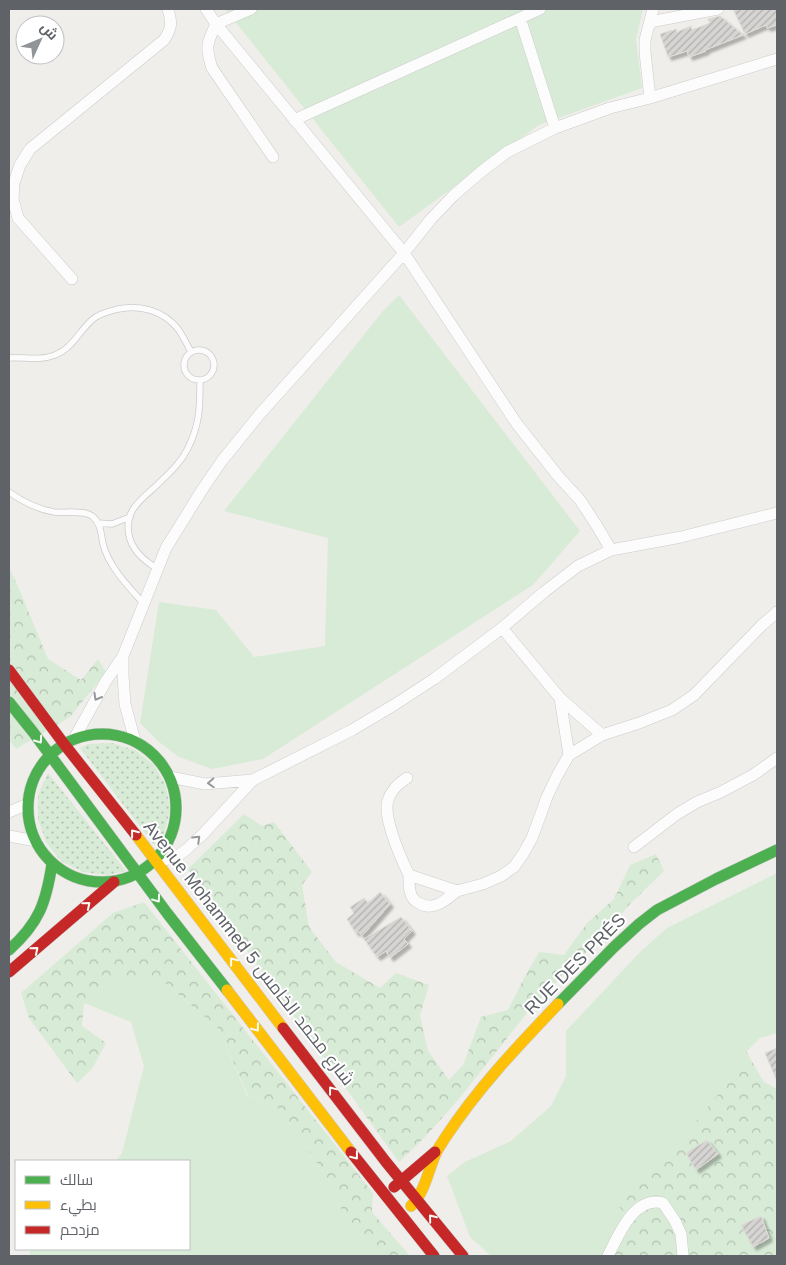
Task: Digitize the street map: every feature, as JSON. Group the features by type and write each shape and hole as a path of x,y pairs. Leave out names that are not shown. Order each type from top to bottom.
{"main road":[{"name":"Avenue Mohammed 5 شارع محمد الخامس","path":"9,670 69,742 156,861 401,1181 463,1256"},
{"path":"9,702 167,913 434,1256"},
{"path":"94,734 115,735 135,741 149,750 161,762 170,777 177,804 174,831 156,861 139,874 114,882 92,882 71,876 52,864 36,841 29,823 28,804 31,786 38,770 49,756 69,742 94,734"},
{"name":"RUE DES PRÉS","path":"385,1194 436,1151 481,1090 516,1047 639,924 657,910 777,850"},
{"path":"9,950 27,933 37,920 50,884 52,864"},
{"path":"9,972 114,882"},
{"name":"RUE DES PRÉS","path":"402,1216 416,1200 426,1181 436,1151"}],"street":[{"path":"72,279 18,218 14,199 14,183 20,165 30,148 164,40 170,31 172,20 168,9"},
{"path":"206,9 216,24 404,254 517,424 558,476 580,500 598,526 610,550"},
{"path":"251,9 216,24 208,41 207,54 212,68 273,157"},
{"path":"294,120 540,9"},
{"path":"650,98 645,40 653,9"},
{"path":"650,22 718,9"},
{"path":"520,18 555,128"},
{"path":"69,742 123,656 166,548 221,462 259,415 404,254 431,219 454,195 507,152 555,128 610,108 650,98 777,59"},
{"path":"156,861 176,858 187,849 253,780 352,730 434,680 578,566 610,550 681,537 777,513"},
{"path":"407,778 398,783 392,792 387,806 389,822 400,857 409,875 410,892 414,900 429,907 445,901 457,891 483,884 501,876 514,867 532,838 547,797 569,755 602,735 672,710 694,695 777,612"},
{"path":"502,628 560,698 602,735"},
{"path":"123,656 125,704 135,741"},
{"path":"560,698 569,755"},
{"path":"634,846 690,806 753,775 777,758"},
{"path":"170,777 205,784 253,780"},
{"path":"9,812 28,804"},
{"path":"9,836 36,841"},
{"path":"409,875 457,891"},
{"path":"608,1256 631,1214 647,1203 658,1201 663,1203 681,1234 683,1256"}],"lane":[{"path":"9,358 43,359 55,355 67,349 75,342 94,318 109,311 125,308 152,310 165,317 177,328 191,352"},
{"path":"201,350 212,359 213,368 211,372 200,380 190,377 184,369 185,359 191,352 201,350"},
{"path":"158,569 136,552 130,540 128,530 130,517 140,499 174,469 186,452 198,425 200,380"},
{"path":"9,492 34,507 53,512 87,513 93,516 102,531 103,544 109,558 118,573 144,604"},
{"path":"98,523 112,524 130,517"}],"green space":[{"path":"225,9 643,9 636,39 642,88 539,125 399,227"},
{"path":"399,295 580,531 533,585 263,759 212,769 179,757 159,742 140,723 159,602 216,610 254,657 325,646 328,538 224,511 382,312"},
{"path":"9,567 48,659 81,680 98,659 106,672 70,717 16,749 9,740"},
{"path":"112,743 135,750 154,765 166,786 170,810 164,834 155,846 80,748 88,744"},
{"path":"48,773 126,871 107,875 83,872 61,861 46,842 38,819 38,795"},
{"path":"244,814 262,826 274,822 312,872 302,885 309,927 336,962 380,988 396,973 429,985 420,1015 428,1051 449,1080 463,1065 481,1017 508,1010 539,952 564,955 587,923 614,899 630,865 656,854 664,871 628,906 605,935 527,1013 458,1100 424,1138 399,1162 188,869"},
{"path":"777,873 777,1033 760,1038 747,1051 730,1080 656,1167 625,1214 605,1256 491,1256 470,1237 447,1176 465,1162 511,1141 551,1106 566,1076 566,1031 640,952 667,928"},
{"path":"144,902 373,1193 372,1212 410,1256 380,1256 371,1248 340,1207 327,1177 274,1103 248,1096 219,1029 159,978 112,978 84,1003 82,1026 106,1043 92,1069 77,1083 29,1018 21,993 113,913"},
{"path":"112,978 159,978 219,1029 247,1096 274,1103 327,1177 340,1207 371,1248 380,1256 29,1256 31,1250 190,1250 190,1160 117,1160 122,1153 144,1066 131,1022 84,1003"},
{"path":"746,1051 764,1082 777,1089 777,1256 605,1256 625,1214 618,1205 644,1169 656,1167 689,1130 730,1080"}],"building":[{"path":"733,9 777,9 777,25 767,28 766,25 745,34"},
{"path":"720,16 743,35 689,57 687,51 668,57 660,34 676,29 677,32 691,26 692,30 710,23 708,19"},
{"path":"380,892 390,904 362,936 358,931 356,933 347,919 354,913 350,907 364,898 368,903"},
{"path":"401,917 412,931 404,939 408,944 390,958 386,951 377,957 364,939"},
{"path":"777,1048 777,1081 765,1053"},
{"path":"707,1140 718,1154 696,1170 686,1153"},
{"path":"761,1216 769,1238 753,1247 741,1225"}],"traffic: fast":[{"path":"9,702 227,990"},
{"path":"102,734 130,739 143,746 154,756 164,767 171,780 176,808 171,836 164,849 154,860 143,870 130,877 102,882 74,877 61,870 50,860 40,849 33,836 28,808 33,780 40,767 50,756 61,746 74,739 102,734"},
{"path":"558,1004 614,947 657,910 777,850"},
{"path":"9,950 28,931 40,911 47,890 52,864"}],"traffic: slow":[{"path":"136,835 283,1028"},
{"path":"227,990 351,1152"},
{"path":"411,1206 420,1194 438,1149 471,1102 527,1036 558,1004"}],"traffic: jam":[{"path":"9,670 64,744 136,835"},
{"path":"9,972 114,882"},
{"path":"283,1028 386,1162 463,1256"},
{"path":"351,1152 434,1256"},
{"path":"394,1187 435,1152"}]}
